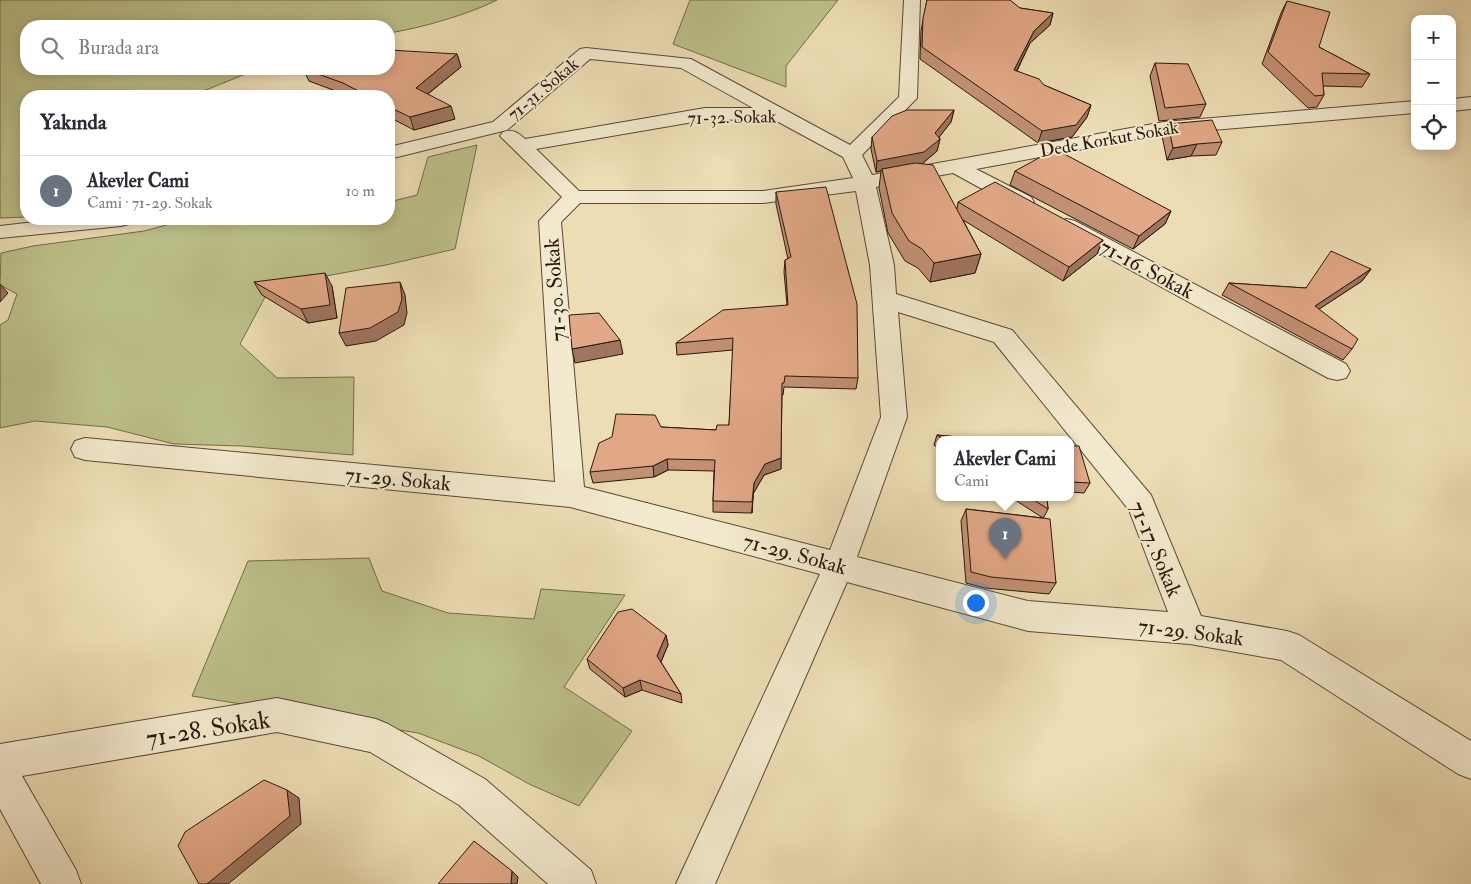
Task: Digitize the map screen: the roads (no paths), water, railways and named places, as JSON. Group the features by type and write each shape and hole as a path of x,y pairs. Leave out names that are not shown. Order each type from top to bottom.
{"street":[{"path":"695,884 839,566 894,417 882,265 865,183 852,154 908,98 912,0"},
{"name":"71-31. Sokak","path":"500,126 586,53 686,64 780,113"},
{"path":"1456,104 1471,103"},
{"name":"Dede Korkut Sokak","path":"865,183 1164,128 1411,107"},
{"name":"71-32. Sokak","path":"520,146 705,114 780,113 852,154"},
{"path":"395,152 500,126 574,197 763,197 865,183"},
{"name":"71-16. Sokak","path":"956,166 1337,371"},
{"name":"71-30. Sokak","path":"570,495 550,221 574,197"},
{"path":"3,232 67,225"},
{"name":"71-17. Sokak","path":"885,299 1003,336 1141,504 1190,629"},
{"name":"71-29. Sokak","path":"85,449 570,495 1028,616 1190,629 1287,646 1471,761"},
{"name":"71-28. Sokak","path":"0,762 277,715 376,736 472,792 577,884"},
{"path":"0,773 62,884"}],"place":[{"name":"Akevler Cami","path":"1005,559"}]}
